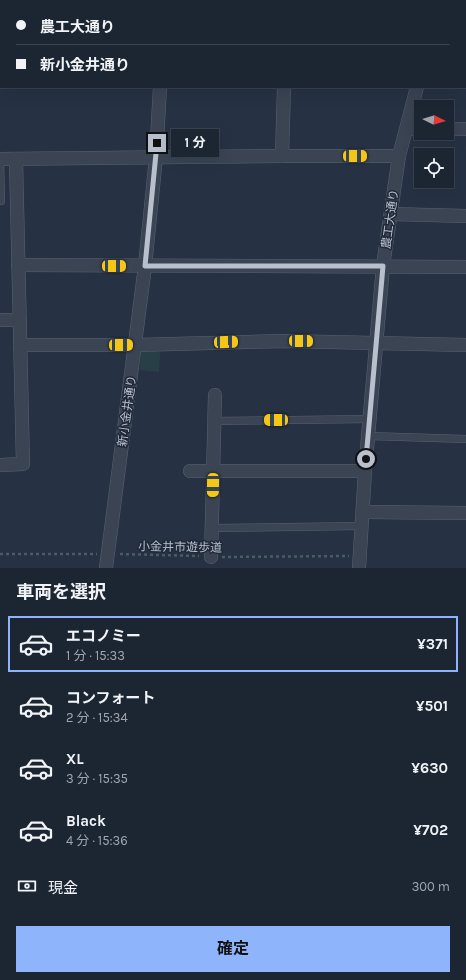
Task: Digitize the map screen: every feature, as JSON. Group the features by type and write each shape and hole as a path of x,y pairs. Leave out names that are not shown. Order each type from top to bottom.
{"street":[{"name":"新小金井通り","path":"106,568 145,266 156,156 160,88"},
{"path":"282,156 284,88"},
{"name":"農工大通り","path":"359,562 364,512 365,471 383,266 399,156 417,88"},
{"path":"407,129 414,129"},
{"path":"454,129 466,129"},
{"path":"0,159 156,156 399,156"},
{"path":"0,465 23,464 16,159"},
{"path":"391,214 466,216"},
{"path":"18,265 466,267"},
{"path":"0,320 20,320"},
{"path":"20,345 136,345 286,341 466,345"},
{"path":"212,557 215,395"},
{"path":"190,471 365,471"},
{"path":"364,512 466,513"}],"lane":[{"path":"0,159 1,201"},
{"path":"214,421 370,419"},
{"path":"368,436 466,439"},
{"path":"212,528 362,526"}],"path":[{"name":"小金井市遊歩道","path":"0,554 108,554 359,562"}],"green space":[{"path":"141,350 160,352 159,372 140,370"}],"route":[{"path":"157,143 145,266 383,266 366,459"}]}
